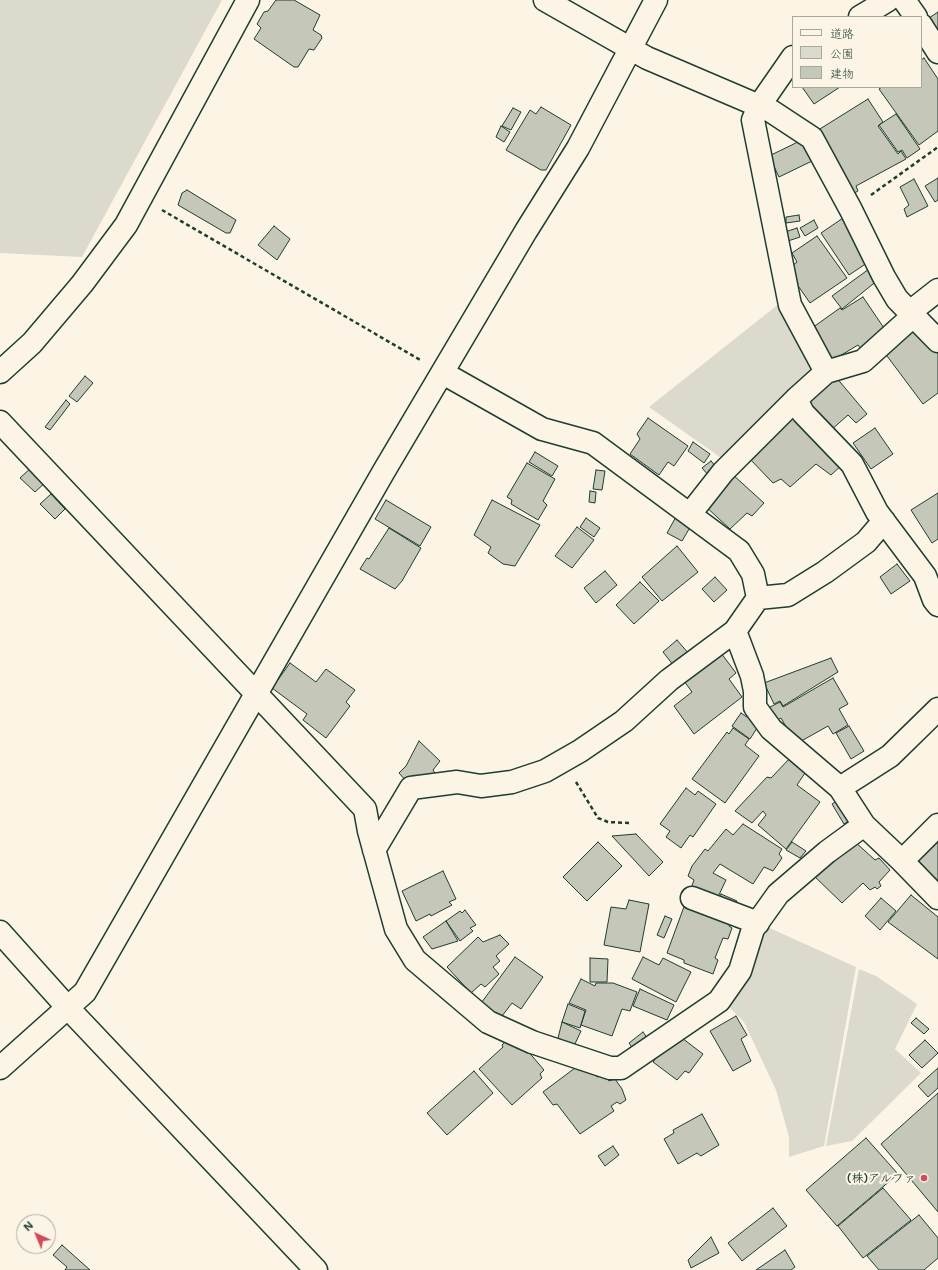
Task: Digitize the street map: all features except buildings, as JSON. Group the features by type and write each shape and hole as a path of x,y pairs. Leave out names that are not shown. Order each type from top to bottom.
{"street":[{"path":"0,372 32,343 82,284 126,225 248,0"},
{"path":"545,0 647,58 759,106 812,138 851,210 884,277 897,299 938,341"},
{"path":"0,1068 85,992 256,693 526,231 578,148 656,0"},
{"path":"862,16 888,0"},
{"path":"904,0 915,16"},
{"path":"922,27 938,52"},
{"path":"792,58 759,106 753,120 790,305 826,372"},
{"path":"690,514 723,472 796,399 826,372 863,360 938,290"},
{"path":"374,850 410,788 457,782 481,786 512,782 545,771 624,721 669,680 735,631 758,598 753,574 739,551 594,443 542,429 443,373"},
{"path":"796,399 803,413 852,464 877,512 925,576 934,600 938,605"},
{"path":"0,422 365,809 374,850 396,930 415,960 488,1022 532,1042 610,1068 622,1068 719,1001 740,971 753,930 778,894 827,852 864,825"},
{"path":"758,598 788,595 819,576 866,542 884,521"},
{"path":"735,631 752,676 755,691 755,707 771,729 840,788 864,825 938,898"},
{"path":"840,788 890,756 938,709"},
{"path":"902,861 938,825"},
{"path":"692,898 758,923"},
{"path":"0,932 68,1008 316,1270"}],"path":[{"path":"851,210 938,147"},
{"path":"141,198 443,373"},
{"path":"563,761 598,818 608,822 629,823"}],"green space":[{"path":"0,0 222,0 82,257 0,253"},
{"path":"780,303 819,371 724,460 649,407"},
{"path":"763,925 856,967 824,1146 789,1157 789,1137 776,1090 744,1022 727,1005"},
{"path":"859,969 876,976 917,1004 895,1049 921,1073 852,1141 826,1146"}],"place":[{"name":"(株)アルファ","path":"924,1178"}]}
